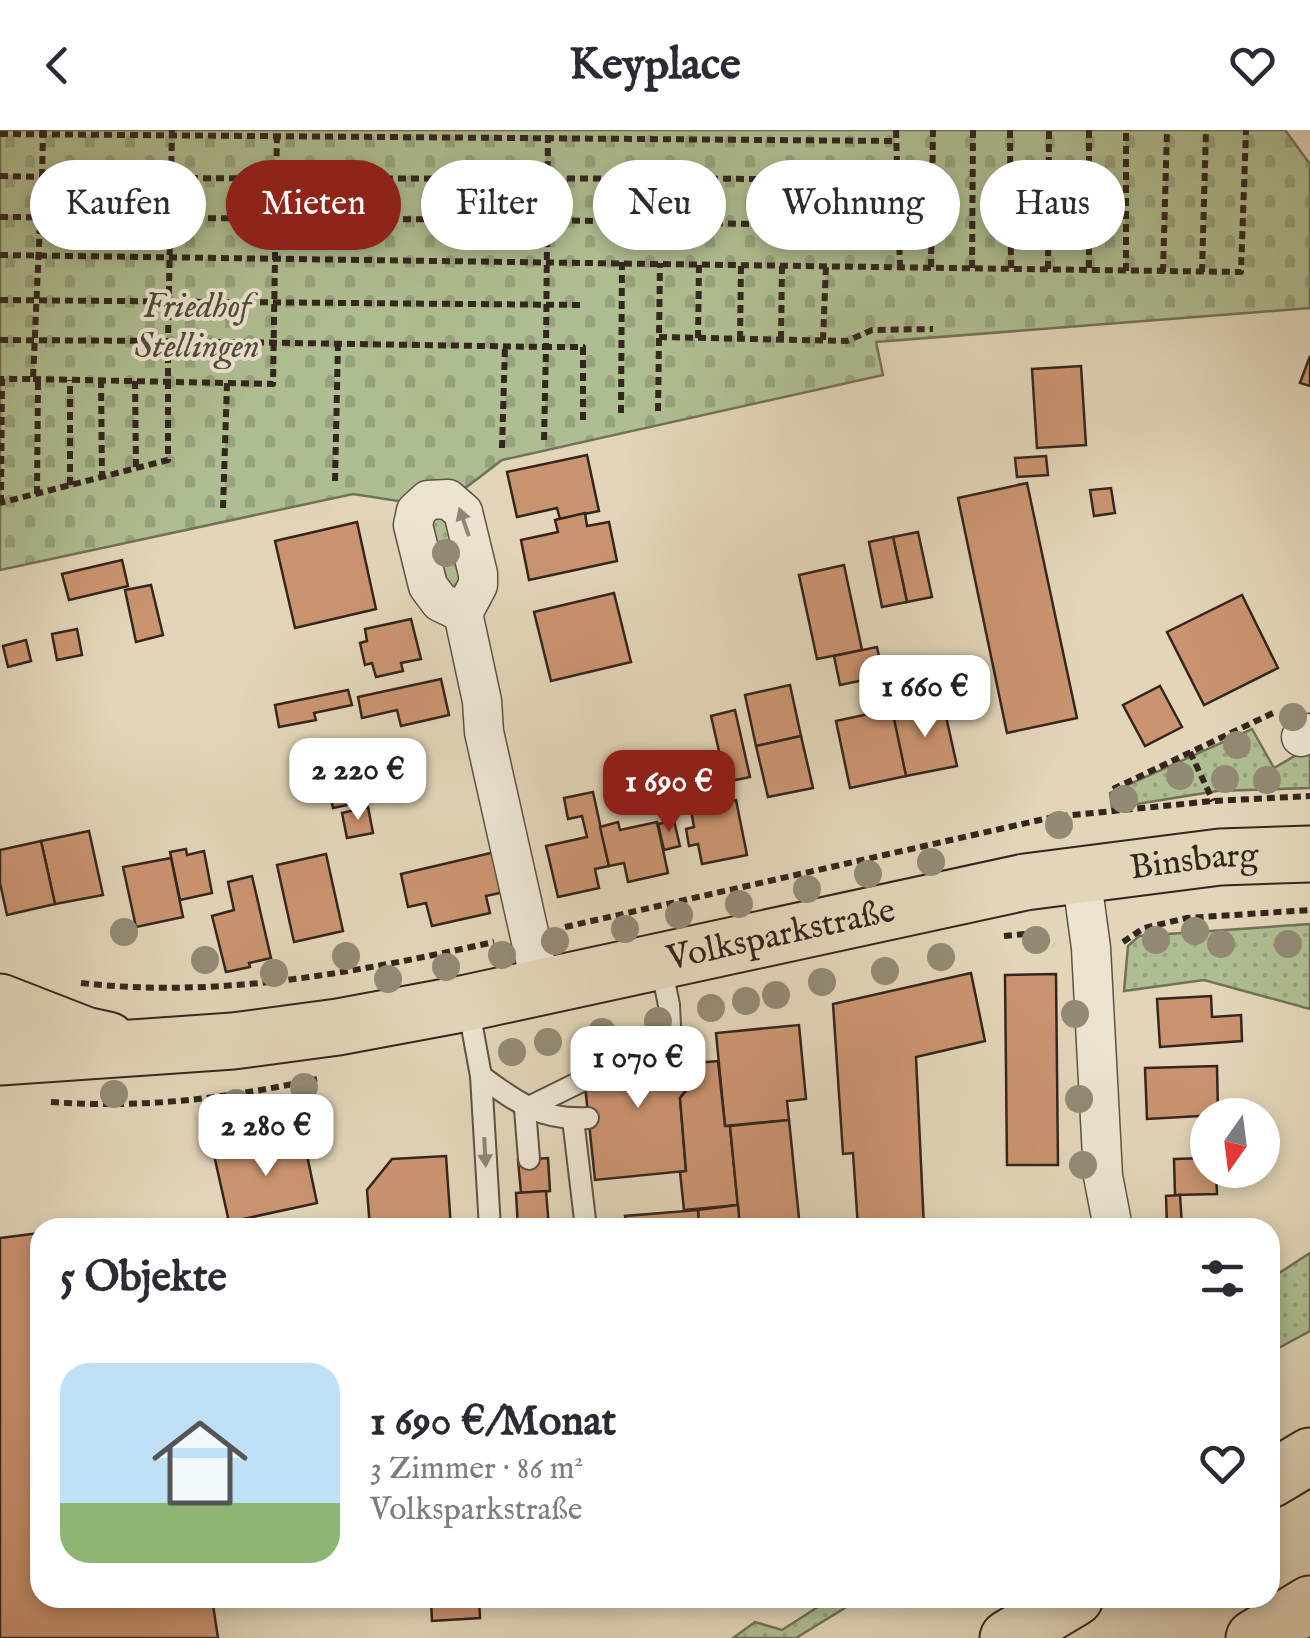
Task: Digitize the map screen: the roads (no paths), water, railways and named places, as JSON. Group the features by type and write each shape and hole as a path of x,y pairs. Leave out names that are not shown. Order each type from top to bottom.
{"main road":[{"name":"Binsbarg","path":"1081,874 1220,857 1310,854"},
{"name":"Volksparkstraße","path":"0,1056 273,1036 467,1003 965,894 1081,874"},
{"name":"Volksparkstraße","path":"0,1002 85,1035 131,1046"},
{"path":"1280,1474 1310,1456"},
{"path":"1254,1638 1310,1604"},
{"path":"1008,1638 1058,1608"}],"street":[{"path":"462,614 541,986"},
{"path":"1081,874 1092,948 1103,1176 1111,1218"}],"lane":[{"path":"660,961 669,1004 671,1048"},
{"path":"467,1003 481,1076 489,1218"},
{"path":"481,1076 525,1109 580,1118 586,1218"},
{"path":"525,1109 584,1080"},
{"path":"525,1109 529,1160"}],"park label":[{"name":"Friedhof Stellingen","path":"197,327"}]}
